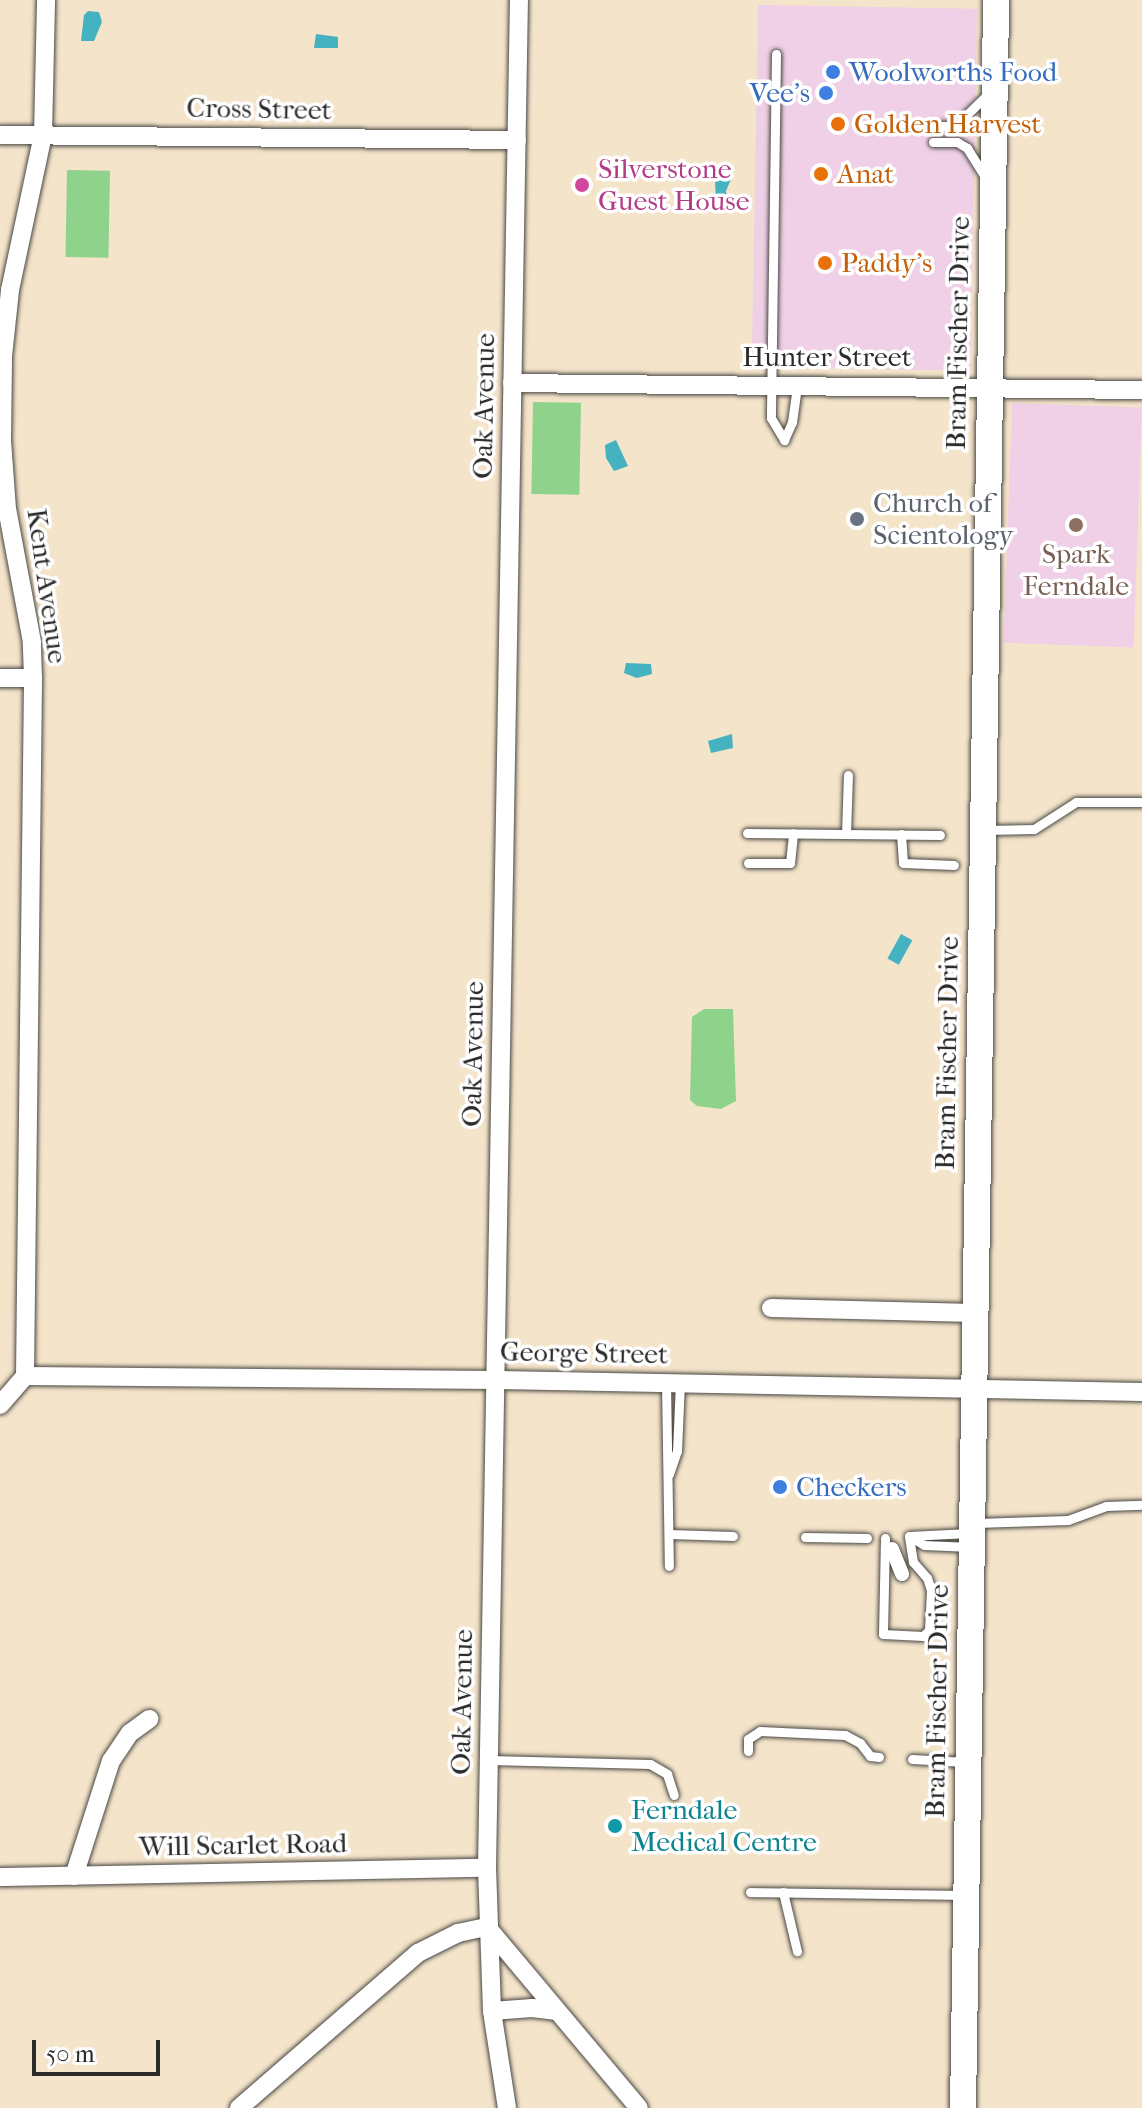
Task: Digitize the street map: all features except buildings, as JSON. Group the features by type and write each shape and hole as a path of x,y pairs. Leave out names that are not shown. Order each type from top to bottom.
{"main road":[{"name":"Bram Fischer Drive","path":"963,2108 996,0"}],"street":[{"name":"Kent Avenue","path":"25,1376 33,678 32,642 7,509 2,441 3,356 10,290 43,135 46,0"},
{"name":"Oak Avenue","path":"507,2108 492,2011 487,1868 519,0"},
{"name":"Cross Street","path":"0,135 517,140"},
{"name":"Hunter Street","path":"512,383 1142,390"},
{"path":"0,678 33,678"},
{"path":"771,1308 975,1313"},
{"path":"0,1405 25,1376"},
{"name":"George Street","path":"25,1376 496,1380 1142,1392"},
{"path":"888,1544 902,1574"},
{"path":"74,1876 111,1761 130,1733 149,1719"},
{"name":"Will Scarlet Road","path":"0,1877 487,1868"},
{"path":"239,2108 418,1953 458,1933 487,1927 639,2108"},
{"path":"492,2011 532,2008 555,2011"}],"lane":[{"path":"776,54 771,418 784,440 792,422 797,385"},
{"path":"933,126 955,126 995,84"},
{"path":"933,142 957,142 967,148 993,195"},
{"path":"846,834 848,775"},
{"path":"983,830 1034,829 1076,802 1142,802"},
{"path":"747,833 940,835"},
{"path":"748,863 790,863 793,833"},
{"path":"901,834 903,863 954,865"},
{"path":"669,1474 677,1451 673,1383"},
{"path":"669,1566 673,1383"},
{"path":"912,1554 924,1545 1068,1520 1106,1506 1142,1505"},
{"path":"669,1534 733,1536"},
{"path":"909,1536 972,1535"},
{"path":"909,1536 924,1545"},
{"path":"888,1544 882,1630 886,1636 928,1634 929,1583 913,1562 909,1536"},
{"path":"805,1537 867,1538"},
{"path":"748,1751 748,1739 760,1731 845,1735 860,1743 870,1756 879,1757"},
{"path":"912,1759 969,1762"},
{"path":"489,1760 650,1764 667,1774 674,1795"},
{"path":"750,1892 966,1895"},
{"path":"783,1892 797,1951"}],"shaded area":[{"path":"758,5 977,9 971,371 752,367"},
{"name":"Spark Ferndale","path":"1012,403 1142,408 1134,647 1004,643"}],"green space":[{"path":"67,170 110,171 108,258 65,257"},
{"path":"533,402 581,403 579,495 531,494"},
{"path":"704,1009 733,1009 736,1101 721,1109 697,1106 690,1100 692,1017"}],"water":[{"path":"88,11 99,12 102,22 94,41 81,41 84,15"},
{"path":"316,34 338,37 338,48 314,48"},
{"path":"726,167 734,172 726,191 727,199 722,203 716,198 715,182 719,178 712,179 709,174"},
{"path":"616,440 628,466 614,471 606,458 605,445"},
{"path":"626,663 651,664 652,674 637,678 624,673"},
{"path":"732,734 733,748 711,753 708,741"},
{"path":"901,934 912,940 899,965 887,958"}],"place":[{"name":"Woolworths Food","path":"833,72"},
{"name":"Vee's","path":"826,93"},
{"name":"Golden Harvest","path":"838,124"},
{"name":"Anat","path":"821,174"},
{"name":"Silverstone Guest House","path":"582,185"},
{"name":"Paddy's","path":"825,263"},
{"name":"Church of Scientology","path":"857,519"},
{"name":"Spark Ferndale","path":"1076,525"},
{"name":"Checkers","path":"780,1487"},
{"name":"Ferndale Medical Centre","path":"615,1826"}]}
